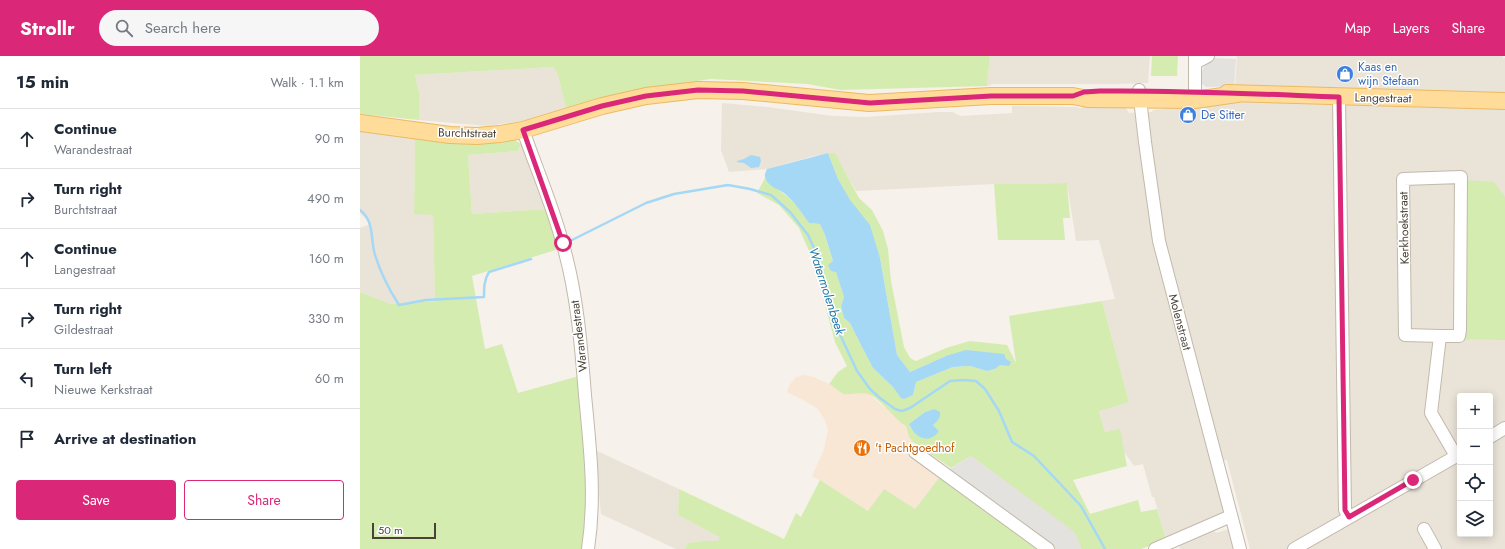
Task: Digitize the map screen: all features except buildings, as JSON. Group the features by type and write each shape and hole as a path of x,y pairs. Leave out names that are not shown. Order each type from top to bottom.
{"main road":[{"name":"Burchtstraat","path":"360,123 450,135 484,135 523,130 602,106 646,96 698,90 743,91 870,103 991,96 1073,96 1084,92 1100,91 1140,95"},
{"name":"Langestraat","path":"1140,95 1237,94 1505,101"}],"street":[{"path":"1195,95 1195,60 1208,56"},
{"name":"Molenstraat","path":"1140,95 1159,241 1240,549"},
{"path":"1339,97 1345,510 1349,517"},
{"name":"Warandestraat","path":"523,130 563,243 570,273 580,333 592,465 592,521 588,549"},
{"name":"Kerkhoekstraat","path":"1461,177 1460,330 1459,336 1440,336 1405,335 1403,179 1461,177"},
{"path":"1440,336 1431,413 1457,453"},
{"path":"1493,435 1505,428"},
{"path":"915,452 1048,549"},
{"path":"1294,549 1457,456"},
{"path":"1155,549 1231,516"},
{"path":"1424,529 1435,549"}],"shaded area":[{"path":"990,56 1150,56 1148,83 991,84 987,86"},
{"path":"1237,56 1503,56 1503,58 1505,58 1505,549 1250,549 1227,460 1212,462 1225,514 1166,539 1143,464 1134,466 1109,431 1105,432 1099,410 1129,402 1102,301 1115,299 1099,240 1076,241 1067,183 994,184 856,191 835,154 831,153 813,156 767,169 729,172 721,150 722,103 767,107 833,116 866,117 939,112 952,112 961,116 1012,113 1012,106 1082,108 1082,106 1117,106 1125,107 1129,113 1152,112 1153,110 1213,104 1235,87"},
{"path":"1210,58 1236,59 1234,86 1206,87 1201,83 1200,74"},
{"path":"555,67 566,108 530,120 487,126 419,120 419,92 415,75"},
{"path":"360,131 415,137 414,214 433,214 435,301 391,304 360,292 360,228 368,225 369,222 360,213"},
{"path":"521,144 547,209 472,214 468,155 518,151"},
{"path":"804,375 814,377 829,384 843,394 869,394 906,426 909,436 913,442 907,449 942,474 915,509 868,511 812,476 824,450 828,429 824,418 817,408 787,392 789,386 796,377"},
{"path":"595,450 679,489 678,515 721,537 718,542 703,541 688,543 685,549 676,549 601,514"},
{"path":"971,456 1068,527 1076,534 1081,549 1036,549 942,474"},
{"path":"1213,529 1216,533 1229,529 1234,549 1180,549 1179,544"}],"green space":[{"path":"360,56 990,56 987,86 840,90 808,84 711,79 629,91 566,108 558,76 554,67 415,75 419,92 419,120 360,114"},
{"path":"1152,56 1178,56 1177,76 1151,76"},
{"path":"415,137 512,138 521,144 518,151 468,155 472,214 547,209 562,248 472,276 485,349 502,344 518,393 579,376 588,464 584,549 360,549 360,292 391,304 435,301 433,215 414,214"},
{"path":"828,153 835,153 859,198 872,210 883,231 888,249 891,281 904,347 910,358 916,361 946,348 970,341 1007,345 1016,363 1009,316 1102,301 1129,402 1099,411 1105,432 1120,429 1127,466 1073,480 1090,514 1138,500 1141,512 1157,509 1166,539 1141,549 1081,549 1075,534 971,456 951,468 913,442 909,437 906,426 896,419 873,396 865,393 843,394 829,384 838,372 847,366 835,342 813,260 799,228 779,205 757,193 765,178 771,185 798,207 809,223 820,224 825,235 844,297 841,306 844,318 850,323 873,368 901,397 913,395 916,382 953,367 970,366 987,371 995,369 1000,365 946,356 910,372 897,355 880,258 838,179","holes":["934,409 933,425 939,431 923,438 912,430 909,424 925,412"]},
{"path":"1464,180 1494,182 1505,197 1505,340 1462,339"},
{"path":"1067,183 1070,218 1063,218 1065,240 998,240 994,184"},
{"path":"942,474 1036,549 685,549 688,543 718,541 720,537 678,515 679,489 784,539 796,513 801,517 820,480 868,511 884,489 915,509"}],"water":[{"path":"828,153 838,179 850,200 870,225 880,258 897,355 910,372 946,356 966,350 1004,354 1006,359 1011,362 1009,366 1000,365 995,369 987,371 970,366 953,367 916,382 913,395 904,399 901,398 893,387 873,368 850,323 844,318 841,306 844,297 836,272 831,271 828,265 833,261 820,224 809,223 791,200 784,193 774,188 765,177 767,169"},
{"path":"751,155 760,157 761,161 759,167 751,168 744,163 737,162 737,161"},
{"path":"934,409 940,412 939,418 933,425 939,431 931,438 927,439 918,436 909,424 925,412"}],"waterway":[{"name":"Watermolenbeek","path":"570,241 646,203 674,194 728,185 771,195 790,212 808,235 817,255 837,328 857,371 870,389 895,409 902,411 910,408 950,381 976,381 985,389 999,411 1012,442 1034,456 1081,506 1105,549"},
{"name":"Watermolenbeek","path":"360,210 368,220 375,255 389,287 399,305 426,300 484,297 485,281 489,272 531,259"}],"place":[{"name":"Kaas en wijn Stefaan","path":"1345,74"},
{"name":"De Sitter","path":"1188,115"},
{"name":"'t Pachtgoedhof","path":"862,448"}],"route":[{"path":"563,243 523,130 602,106 646,96 698,90 743,91 870,103 991,96 1073,96 1084,92 1139,90 1339,97 1345,510 1347,515 1349,517 1413,480"}]}
